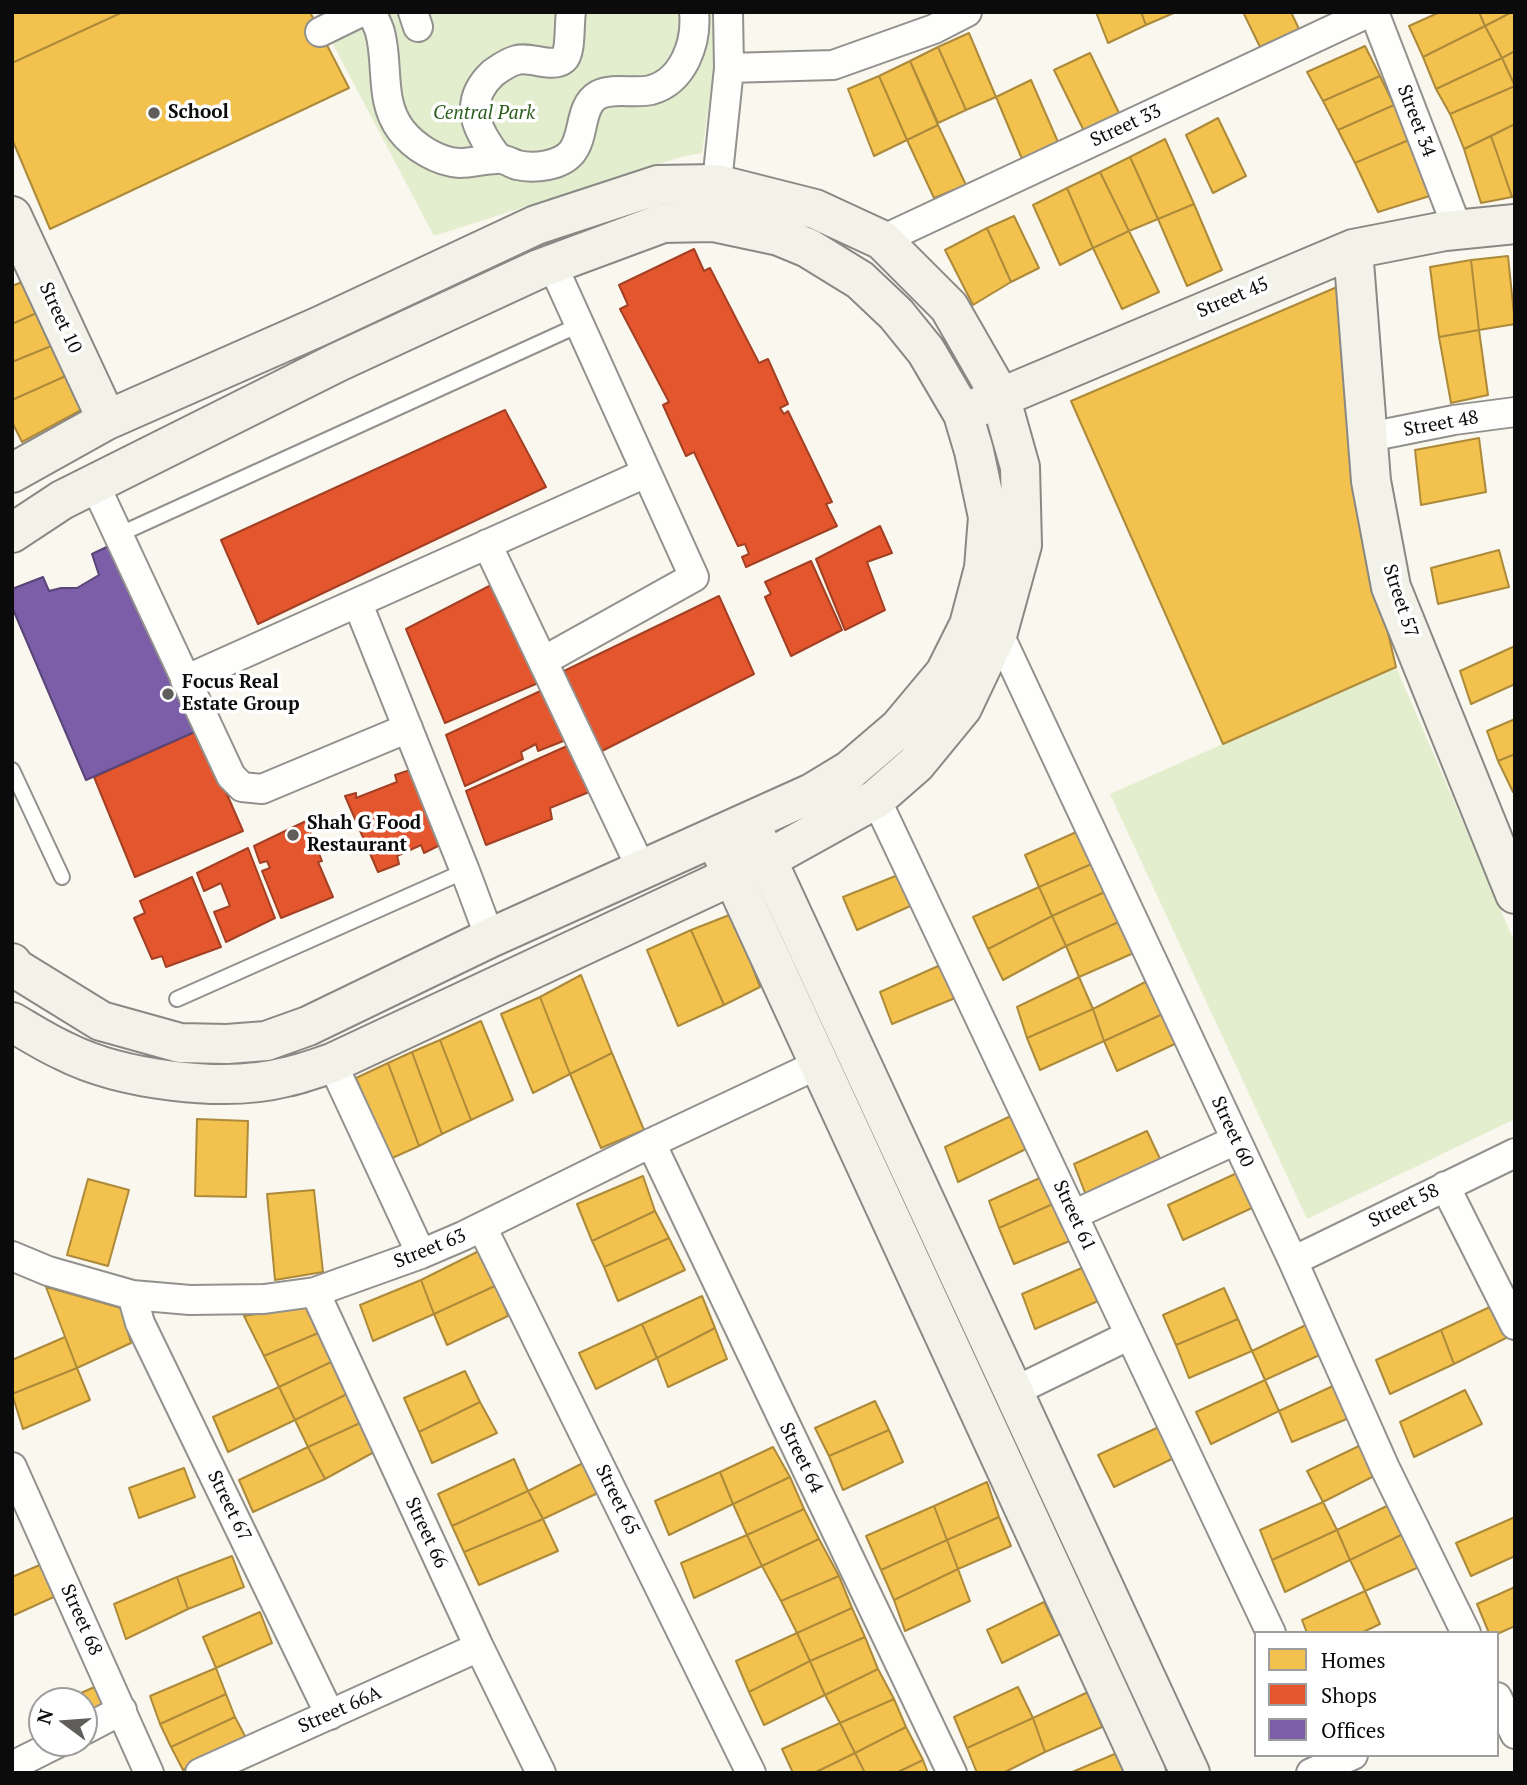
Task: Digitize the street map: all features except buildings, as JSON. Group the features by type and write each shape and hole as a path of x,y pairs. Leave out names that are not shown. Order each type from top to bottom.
{"street":[{"path":"320,32 361,12"},
{"path":"372,12 380,33 385,90 390,113 401,131 417,147 436,158 457,163 498,158 535,167 555,163 572,153 579,140 590,103 597,96 608,92 650,90 665,84 689,54 695,25 694,12"},
{"path":"498,158 484,139 476,120 474,109 484,82 499,68 516,60 527,58 556,63 562,61 567,56 569,47 571,12"},
{"path":"713,222 729,68 728,12"},
{"path":"729,68 833,65 933,29 967,12"},
{"name":"Street 34","path":"1372,12 1458,230"},
{"name":"Street 33","path":"882,240 1372,12"},
{"path":"12,473 107,420 320,326 536,225 658,185 716,184 815,209 882,240 949,307 1000,396 1020,467 1022,545 998,632 962,708 916,764 876,799 768,859 332,1063 284,1078 241,1083 192,1083 148,1077 104,1067 65,1052 12,1022"},
{"name":"Street 10","path":"12,216 107,420"},
{"path":"12,533 62,500 338,362 552,264 663,223 713,222 779,236 808,248 860,280 896,314 926,351 963,414 988,517 984,568 969,625 945,673 899,728 850,770 812,793 490,938 308,1026 265,1041 227,1044 180,1043 101,1021 15,968 12,963"},
{"name":"Street 45","path":"963,414 1000,396 1353,249 1458,230 1515,224"},
{"name":"Street 57","path":"1353,249 1371,481 1391,587 1515,894"},
{"path":"543,661 694,577 552,264"},
{"path":"320,326 338,362"},
{"name":"Street 48","path":"1368,437 1454,420 1515,412"},
{"path":"186,680 646,473"},
{"path":"95,485 230,776 243,787 262,789 408,729"},
{"path":"487,544 642,870"},
{"path":"358,604 466,871 490,938"},
{"name":"Street 60","path":"998,632 1293,1261 1385,1468 1465,1631"},
{"name":"Street 61","path":"876,799 1270,1631"},
{"path":"749,822 1190,1773"},
{"path":"715,838 1146,1773"},
{"path":"332,1063 421,1254"},
{"name":"Street 63","path":"12,1256 48,1271 132,1295 190,1300 264,1299 315,1292 421,1254 482,1227 821,1063"},
{"path":"1073,1215 1236,1140"},
{"name":"Street 64","path":"651,1143 952,1773"},
{"name":"Street 58","path":"1293,1261 1515,1153"},
{"path":"1446,1186 1515,1325"},
{"name":"Street 65","path":"482,1227 751,1773"},
{"name":"Street 66","path":"315,1292 541,1773"},
{"name":"Street 67","path":"132,1295 140,1323 330,1715"},
{"path":"1015,1391 1130,1335"},
{"name":"Street 68","path":"12,1467 149,1773"},
{"name":"Street 66A","path":"200,1773 480,1647"},
{"path":"1499,1694 1515,1686"},
{"path":"1499,1699 1515,1734"},
{"path":"98,1723 122,1710"},
{"path":"12,1766 30,1757"}],"lane":[{"path":"118,535 579,325"},
{"path":"12,770 62,877"},
{"path":"177,999 466,871"}],"green space":[{"name":"Central Park","path":"316,12 714,12 716,53 702,153 681,157 434,236"},
{"path":"1396,667 1515,943 1515,1119 1307,1219 1110,794"}],"place":[{"name":"School","path":"154,113"},
{"name":"Focus Real Estate Group","path":"168,694"},
{"name":"Shah G Food Restaurant","path":"293,835"}]}
